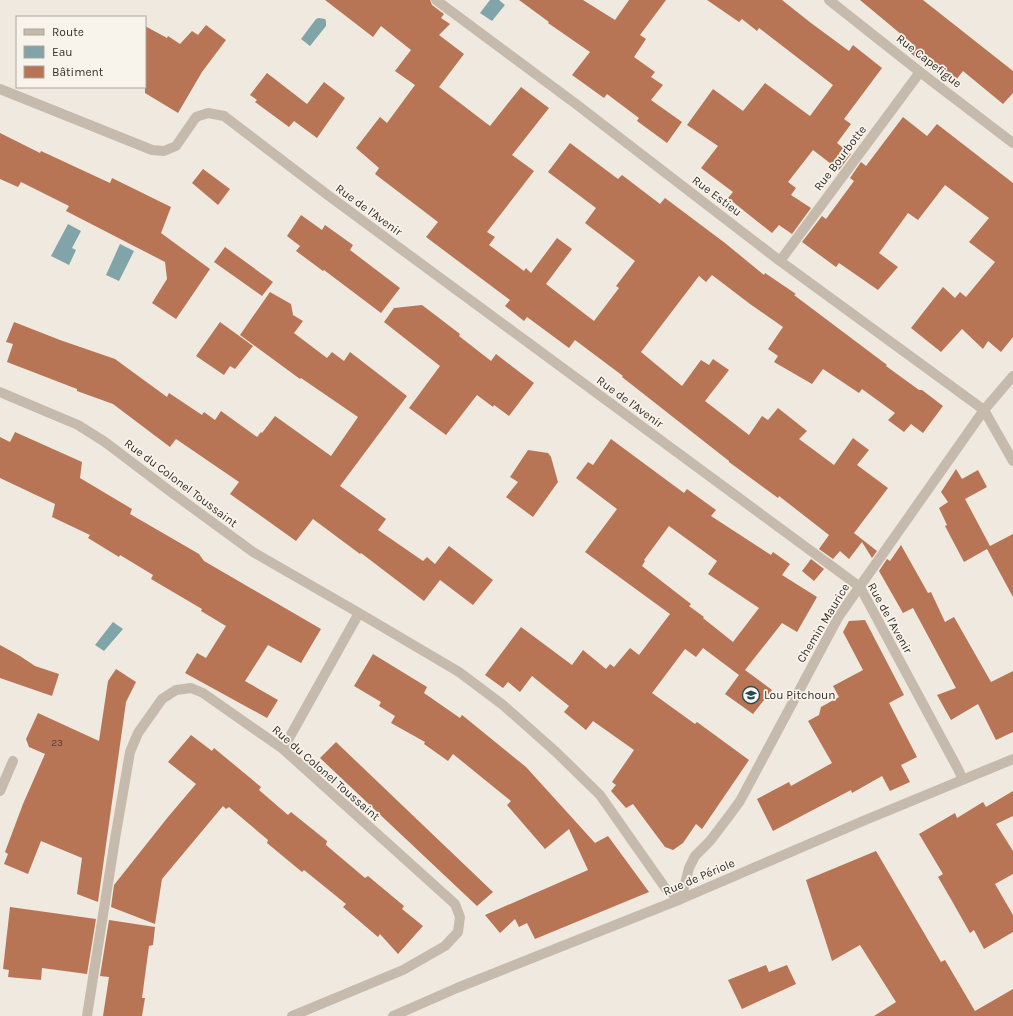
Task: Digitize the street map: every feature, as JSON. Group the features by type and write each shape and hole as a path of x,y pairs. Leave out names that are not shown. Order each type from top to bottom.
{"street":[{"name":"Rue Estieu","path":"436,0 576,104 780,261 984,410"},
{"name":"Rue Capefigue","path":"829,0 920,72 1013,142"},
{"name":"Rue Bourbotte","path":"780,261 920,72"},
{"name":"Rue de l'Avenir","path":"0,89 152,150 164,151 176,146 196,117 208,113 224,116 342,206 860,587 963,780"},
{"name":"Chemin Maurice","path":"681,899 689,868 696,856 710,841 740,801 839,616 984,410 1013,376"},
{"name":"Rue du Colonel Toussaint","path":"0,392 78,425 105,442 254,552 459,672 503,704 556,752 600,795 666,889 681,899"},
{"path":"984,410 1013,462"},
{"path":"282,749 359,613"},
{"name":"Rue du Colonel Toussaint","path":"88,1016 130,752 138,732 162,699 176,690 191,688 203,693 282,749 455,904 460,917 458,932 445,946 403,970 292,1016"},
{"name":"Rue de Périole","path":"393,1016 457,988 681,899 1013,759"},
{"path":"0,791 13,761"}],"water":[{"path":"490,0 499,0 505,5 492,21 480,13"},
{"path":"316,19 325,19 326,26 310,46 301,39"},
{"path":"68,224 81,231 72,248 76,250 69,265 51,256"},
{"path":"120,244 134,251 119,281 106,275"},
{"path":"113,622 123,629 104,651 95,645"}],"building":[{"path":"325,0 430,0 432,5 444,14 441,18 450,24 439,35 464,54 439,87 490,126 521,87 549,108 512,155 534,171 487,232 495,237 489,245 524,271 526,268 531,273 557,238 572,249 546,284 594,321 619,288 616,286 635,261 585,223 596,208 548,172 570,143 618,179 622,175 660,204 665,198 725,243 764,275 765,273 796,294 794,295 887,365 886,366 943,406 923,433 911,424 904,432 888,420 895,413 862,389 859,393 823,369 812,384 774,362 778,356 768,349 783,327 712,275 706,282 699,276 641,352 682,386 701,360 709,365 713,359 729,370 705,401 749,435 762,416 768,420 778,408 807,431 799,439 834,465 853,438 869,450 857,465 888,488 854,533 877,551 872,558 862,542 849,559 840,551 833,559 819,549 829,535 779,496 778,498 729,462 622,377 623,376 575,340 569,348 527,317 524,321 505,306 510,300 426,237 438,222 375,174 379,168 356,148 380,117 387,123 415,85 395,71 411,50 381,26 373,37"},
{"path":"519,0 583,0 615,20 629,0 666,0 640,35 646,39 634,57 655,72 651,77 663,85 651,100 682,122 667,143 637,121 639,118 607,94 604,98 572,75 590,52 548,23 549,22"},
{"path":"707,0 782,0 849,51 853,45 882,68 844,119 851,124 837,143 851,154 839,170 813,150 788,182 796,188 791,195 811,208 792,234 779,225 772,233 728,198 733,192 701,168 718,146 687,125 713,89 743,111 765,83 810,116 833,85 759,28 757,31 742,19 739,22"},
{"path":"860,0 923,0 1013,71 1013,93 1003,104 963,71 952,85 909,52 914,45"},
{"path":"206,25 226,40 202,72 178,113 145,93 146,27 167,38 168,36 180,44 192,31 198,35"},
{"path":"267,73 307,104 324,82 345,98 317,138 294,121 289,127 255,102 257,100 250,95"},
{"path":"903,117 927,136 937,124 1013,183 1013,337 1001,352 988,341 983,349 962,329 941,352 911,328 943,287 955,298 960,292 966,297 995,262 969,242 989,218 945,185 918,220 908,213 879,253 898,267 878,290 839,263 836,267 802,242 822,216 826,219 854,181 850,178 861,162 866,166"},
{"path":"0,133 40,153 41,151 110,183 112,178 171,207 161,233 210,269 176,319 152,303 167,279 165,262 66,211 69,206 21,182 18,187 0,179"},
{"path":"203,169 230,189 218,205 192,183"},
{"path":"301,215 322,230 325,225 353,245 350,250 400,288 381,313 296,251 300,246 287,236"},
{"path":"225,247 273,282 262,296 214,262"},
{"path":"270,292 291,304 293,315 303,321 294,333 327,358 332,352 344,361 350,352 407,396 340,486 386,519 378,530 423,561 427,557 435,564 449,546 493,580 473,605 440,580 424,601 313,519 296,541 230,494 239,482 176,439 170,447 113,404 7,362 13,344 6,342 14,322 115,359 167,397 169,393 202,415 204,412 215,420 221,411 257,437 275,416 331,456 358,417 301,378 300,379 240,335"},
{"path":"422,305 460,334 459,336 491,361 496,354 534,383 509,416 494,405 493,407 477,395 446,435 409,408 440,366 384,322 394,308"},
{"path":"220,322 253,346 235,369 230,366 224,375 196,356"},
{"path":"15,432 82,462 80,478 132,509 130,514 199,554 204,561 321,629 301,663 268,645 245,681 278,700 267,718 185,673 197,653 206,658 226,626 201,611 202,609 151,579 153,575 88,538 90,535 52,517 55,504 0,478 0,437 10,442"},
{"path":"611,439 684,493 687,489 716,510 711,516 771,555 773,552 790,564 782,575 817,597 797,632 782,623 745,670 772,690 753,714 725,694 739,675 703,648 696,657 685,649 652,693 695,724 697,722 749,760 702,829 696,824 683,843 673,850 665,847 633,804 626,808 611,791 616,785 612,782 634,750 593,721 586,730 564,712 569,706 532,676 520,692 508,682 503,688 485,675 521,627 572,665 583,650 606,669 610,664 614,667 630,648 639,655 670,614 585,552 617,509 576,478 588,462 593,465","holes":["669,526 717,561 708,574 759,608 733,642 689,606 691,604 642,566 645,561 644,560"]},
{"path":"528,450 548,453 551,457 558,482 533,517 506,497 518,482 510,477"},
{"path":"956,469 962,479 978,470 987,487 965,499 990,546 1013,534 1013,597 987,549 964,562 945,526 947,525 939,508 948,502 941,492"},
{"path":"901,545 928,593 931,592 945,622 954,617 991,682 1013,671 1013,732 996,740 978,704 951,720 937,695 956,688 913,608 903,613 879,571 887,559 890,561"},
{"path":"811,559 824,569 814,581 802,571"},
{"path":"865,620 904,695 889,703 917,757 901,765 910,782 890,791 882,776 852,793 851,790 773,831 757,799 789,782 791,786 832,763 808,721 819,715 821,707 839,697 833,686 863,670 843,632 849,621"},
{"path":"0,645 35,666 59,674 52,696 0,678"},
{"path":"373,654 427,687 424,693 460,718 462,715 526,767 595,843 608,836 649,892 535,939 527,923 519,927 515,919 500,933 485,915 588,870 569,829 545,849 507,805 511,801 453,754 448,761 424,744 425,742 391,723 395,716 379,706 381,702 354,686"},
{"path":"116,669 136,682 126,702 98,902 77,894 82,858 41,841 28,874 4,864 8,854 5,852 23,804 45,754 29,747 26,739 38,713 99,741 108,681"},
{"path":"191,735 212,751 214,748 261,787 259,790 288,815 291,812 327,841 326,845 365,878 368,876 404,906 402,909 423,926 398,954 380,934 378,937 343,907 346,904 304,870 302,872 267,843 268,840 229,807 226,809 223,806 162,879 155,924 111,907 114,885 196,784 168,762"},
{"path":"336,742 493,892 477,906 320,758"},
{"path":"1013,791 1013,816 996,824 1013,851 1013,874 995,884 1013,915 1013,932 984,949 974,930 970,933 938,877 943,874 919,834 955,813 957,818 983,802 986,807"},
{"path":"876,851 941,962 945,960 975,1011 1013,989 1013,1016 874,1016 896,1002 860,945 832,961 806,880"},
{"path":"10,907 96,919 87,974 42,968 41,980 8,977 9,970 3,969"},
{"path":"109,920 155,927 153,945 149,946 142,998 145,998 142,1016 103,1016 109,977 100,976"},
{"path":"766,965 769,972 787,965 796,984 742,1009 728,980"}],"place":[{"name":"Lou Pitchoun","path":"751,695"}]}
